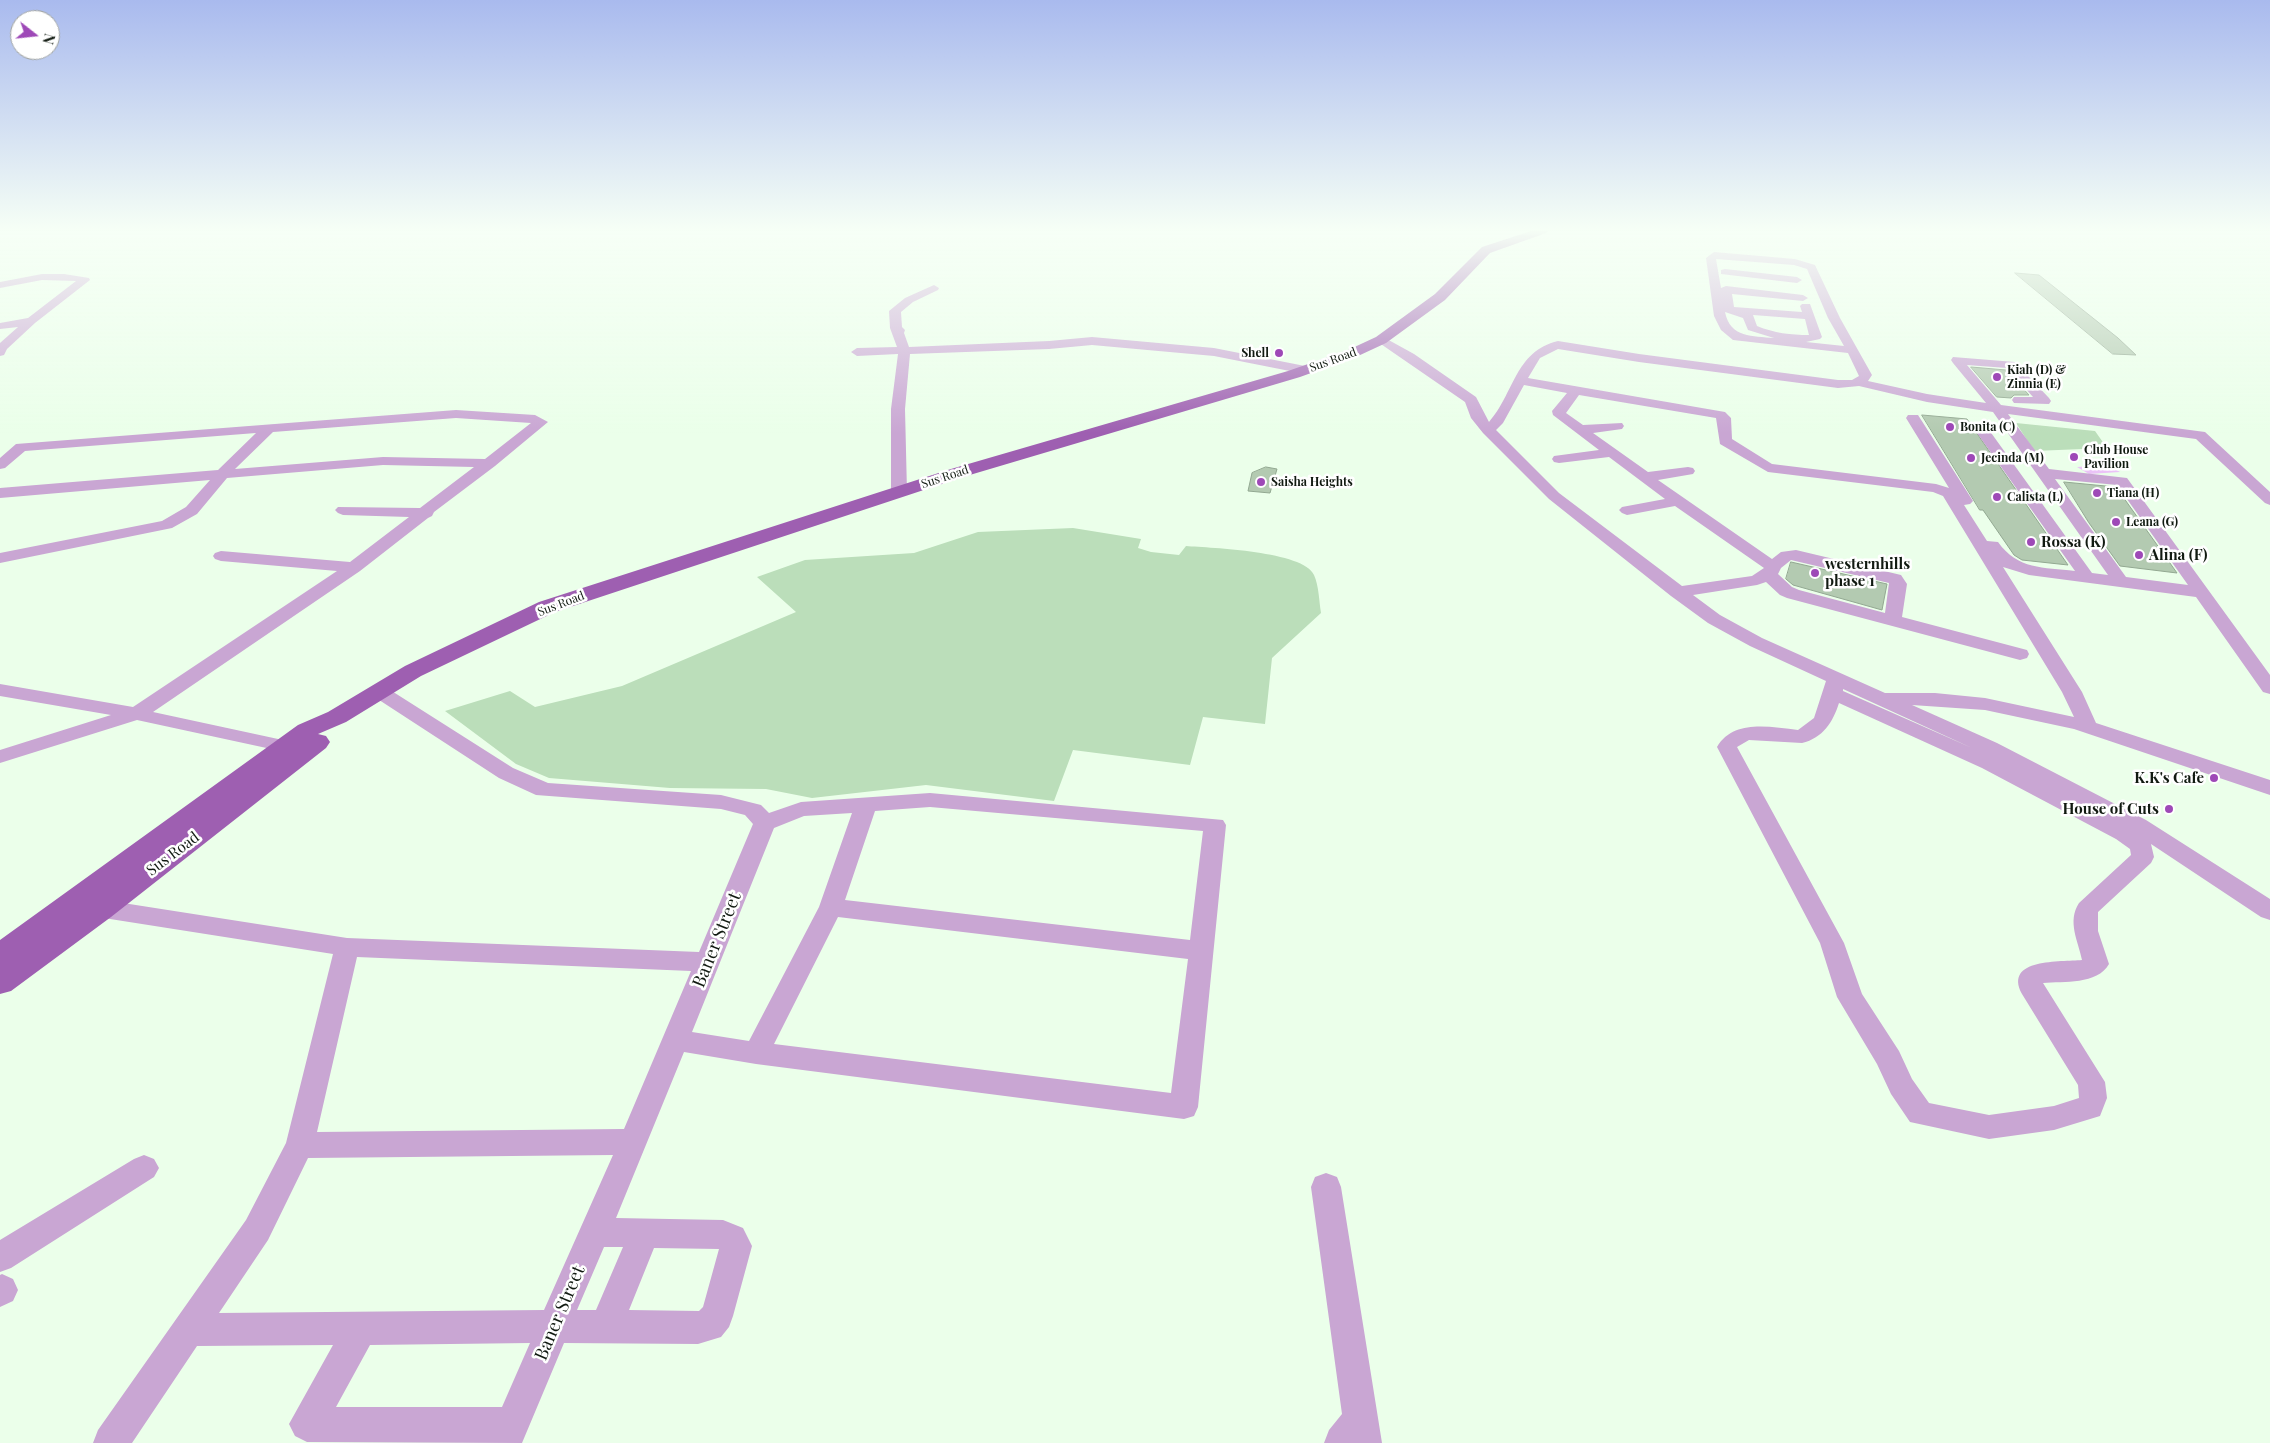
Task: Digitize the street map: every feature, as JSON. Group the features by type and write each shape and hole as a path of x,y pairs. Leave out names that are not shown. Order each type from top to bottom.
{"main road":[{"name":"Sus Road","path":"0,956 307,730 337,717 413,672 548,607 899,492 1305,370 1353,353 1381,340 1438,298"},
{"name":"Sus Road","path":"0,982 100,909 303,754 330,730 337,717"}],"street":[{"path":"0,352 1,348 61,298"},
{"path":"899,492 898,409 904,351 901,337 898,334 899,330 896,328 895,311 912,298"},
{"path":"1717,298 1720,316 1726,328 1737,338 1852,350"},
{"path":"1727,298 1728,309"},
{"path":"1765,298 1806,307"},
{"path":"1728,309 1748,316 1752,328 1761,332 1808,338 1816,337 1803,298"},
{"path":"1825,298 1866,375 1857,382"},
{"path":"1728,309 1829,308"},
{"path":"0,326 31,322"},
{"path":"1381,340 1410,357 1471,400 1478,418 1488,430 1554,496 1714,619 1834,686 1990,763 2124,834 2140,845 2143,856 2087,909 2084,921 2085,928 2096,964 2088,969 2036,974 2030,978 2031,987 2091,1082 2094,1100 2090,1107 2054,1118 1989,1127 1920,1114 1901,1086 1889,1059 1850,997 1832,943 1727,747 1732,739 1750,733 1776,733 1802,737 1823,722 1834,686"},
{"path":"857,352 1049,345 1092,341 1214,352 1305,370"},
{"path":"1488,430 1496,423 1529,365 1541,350 1558,345 1631,357 1838,384 1857,382 1918,397 1971,406 2200,435 2270,500"},
{"path":"1988,397 2044,401 2011,365 1957,360 1988,397 1998,408 2117,575"},
{"path":"1521,381 1720,415 1726,422 1725,441 1768,468 1936,488 1949,493 2072,692 2087,724"},
{"path":"1576,390 1559,413 1610,453 1678,501 1768,571 1786,591 2020,654"},
{"path":"0,448 456,414 540,420 540,424 354,567 136,714 0,756"},
{"path":"1912,418 2001,559 2009,564 2028,570 2117,575"},
{"path":"1579,430 1617,426"},
{"path":"1979,426 2084,572"},
{"path":"0,558 175,522 191,513 224,473 270,427"},
{"path":"0,465 21,447"},
{"path":"1559,458 1610,453"},
{"path":"0,493 383,461 490,463"},
{"path":"1644,477 1688,471"},
{"path":"2044,472 2122,481 2194,585 2270,688"},
{"path":"1627,510 1678,501"},
{"path":"344,510 426,512"},
{"path":"1677,592 1757,580 1787,555 1796,555 1895,579 1898,584 1893,620"},
{"path":"221,556 354,567"},
{"path":"2009,564 2194,585"},
{"path":"1662,580 1744,570 1768,571"},
{"path":"1834,686 1882,699 1990,748 2138,825 2270,911"},
{"path":"0,690 136,714 286,746"},
{"path":"380,692 506,773 544,790 721,802 753,810 765,823 801,809 930,800 1215,825 1184,1107 756,1053 676,1040"},
{"path":"1882,699 1921,697 1966,700 2087,724 2270,788"},
{"path":"756,1053 789,985 831,907 866,804"},
{"name":"Baner Street","path":"508,1434 676,1040 765,823"},
{"path":"72,904 347,947 708,962"},
{"path":"831,907 1202,951"},
{"path":"111,1443 257,1230 300,1145 347,947"},
{"path":"300,1145 633,1142"},
{"path":"0,1256 144,1168"},
{"path":"1326,1187 1356,1435"},
{"path":"188,1330 554,1326 698,1328 709,1325 717,1316 736,1246 732,1238 723,1235 595,1232"},
{"path":"606,1326 644,1233"},
{"path":"361,1328 307,1424 508,1434"}],"green space":[{"path":"2016,423 2095,431 2107,448 2034,451"},
{"path":"1073,528 1141,539 1138,548 1151,552 1179,555 1186,546 1256,552 1293,561 1307,567 1316,579 1321,613 1272,658 1265,724 1203,717 1190,765 1073,750 1054,801 926,785 812,798 766,789 670,788 549,778 516,764 445,711 510,691 535,707 622,686 796,612 757,577 805,560 914,553 978,532"}],"shaded area":[{"path":"2108,465 2120,472 2089,474 2077,467"}],"building":[{"path":"2046,298 2068,298 2136,355 2113,354"},
{"name":"Kiah (D) & Zinnia (E)","path":"1971,367 2006,370 2029,395 2014,395 2011,398 1997,397"},
{"path":"1922,415 1967,419 2068,565 2022,560 2014,555 1983,510 1980,510"},
{"name":"Saisha Heights","path":"1266,467 1277,469 1270,493 1248,491 1252,473"},
{"path":"2064,482 2116,487 2177,573 2120,566 2089,523"},
{"name":"westernhills phase 1","path":"1791,562 1887,584 1882,610 1793,585 1786,579"}],"place":[{"name":"Shell","path":"1279,353"},
{"name":"Kiah (D) & Zinnia (E)","path":"1997,377"},
{"name":"Bonita (C)","path":"1950,427"},
{"name":"Club House Pavilion","path":"2074,457"},
{"name":"Jecinda (M)","path":"1971,458"},
{"name":"Saisha Heights","path":"1261,482"},
{"name":"Tiana (H)","path":"2097,493"},
{"name":"Calista (L)","path":"1997,497"},
{"name":"Leana (G)","path":"2116,522"},
{"name":"Rossa (K)","path":"2031,542"},
{"name":"Alina (F)","path":"2139,555"},
{"name":"westernhills phase 1","path":"1815,573"},
{"name":"K.K's Cafe","path":"2214,778"},
{"name":"House of Cuts","path":"2169,809"}]}
